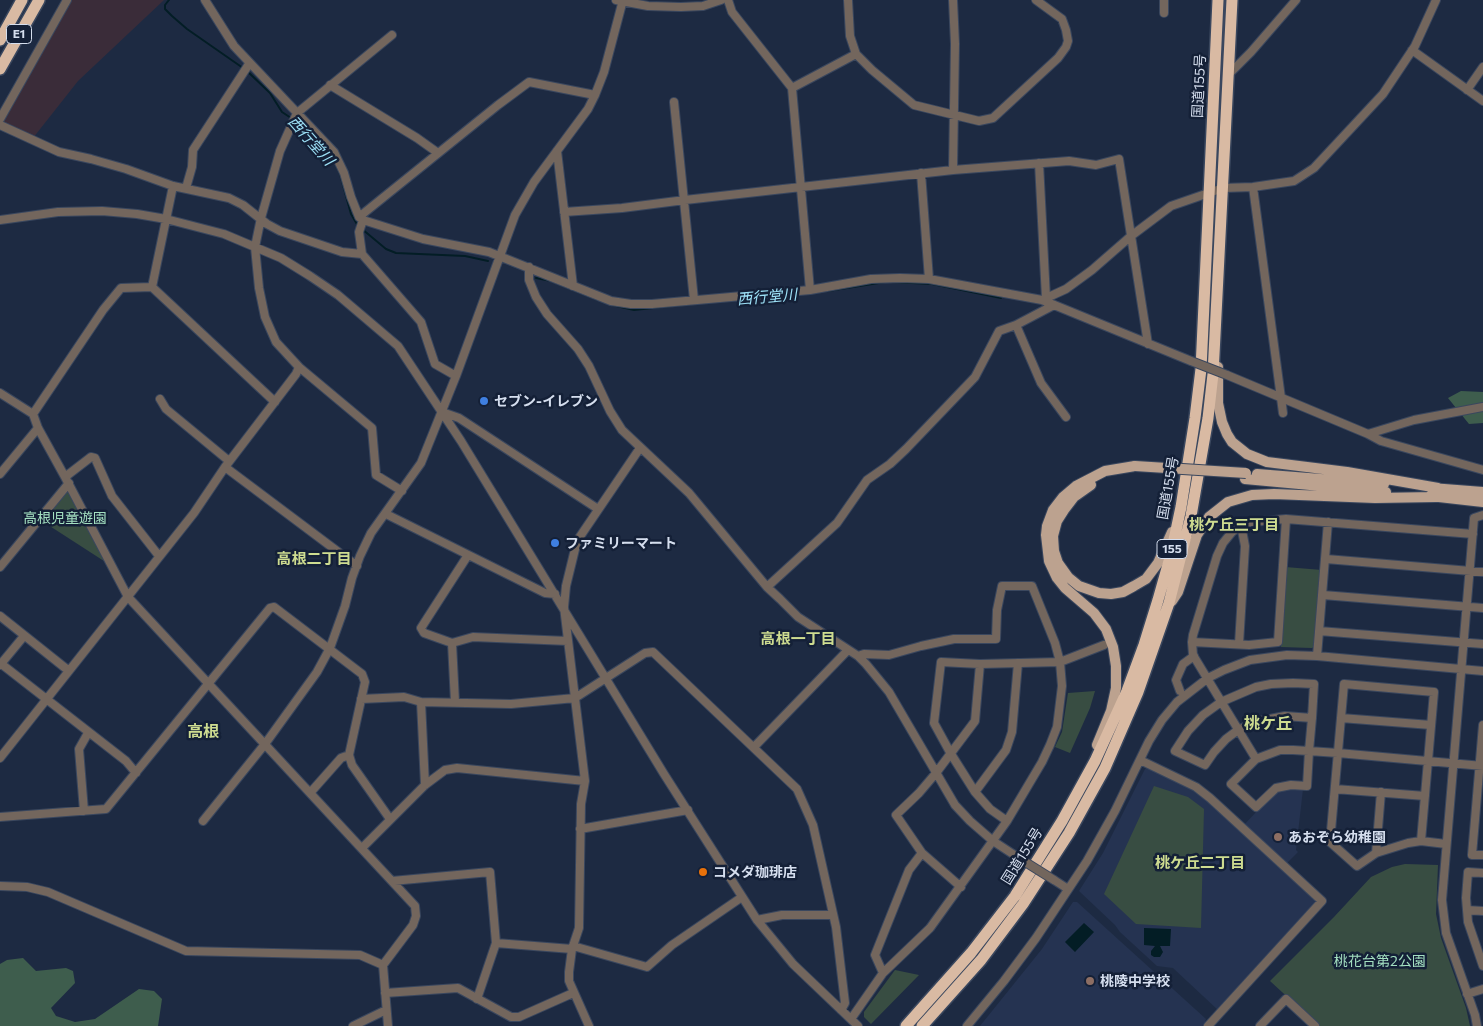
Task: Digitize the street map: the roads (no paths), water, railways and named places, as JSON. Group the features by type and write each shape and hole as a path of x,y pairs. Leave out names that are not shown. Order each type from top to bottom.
{"highway":[{"name":"E1","path":"0,40 22,0"},
{"name":"E1","path":"0,69 39,0"},
{"name":"国道155号","path":"906,1026 971,953 1015,896 1062,821 1095,760 1127,691 1158,600 1171,554 1181,507 1201,369 1218,0"},
{"name":"国道155号","path":"922,1026 993,944 1023,904 1069,833 1105,768 1138,692 1166,612 1182,558 1191,516 1208,418 1213,374 1232,0"}],"main road":[{"path":"1218,288 1218,404 1227,434 1239,448 1247,454 1267,462 1347,472 1483,502"},
{"path":"1135,469 1098,480 1079,492 1064,510 1055,528 1053,543 1058,563 1064,573 1072,580 1088,590 1111,594 1123,592 1146,578 1158,563 1169,541 1181,507"},
{"path":"1062,821 1111,711 1116,688 1116,666 1113,647 1106,630 1094,613 1065,588 1052,570 1047,552 1047,526 1058,504 1076,486 1105,471 1135,469 1437,492 1483,492"},
{"path":"1166,612 1178,592 1197,535 1209,517 1228,502 1252,495 1274,494 1366,498 1437,492"}],"street":[{"path":"0,119 67,0"},
{"path":"205,0 247,68 294,118 334,152 361,218 359,232 362,254 421,322 435,364 456,376"},
{"path":"204,821 265,744 317,672 330,648 345,606 356,566 371,533 421,463 456,376 515,215 534,182 588,110 596,95 607,63 621,1 648,6 680,8 703,6 721,0"},
{"path":"728,0 732,12 792,88 810,290"},
{"path":"848,0 850,36 856,54 872,70 914,105 980,122 993,118 1058,58 1068,41 1062,19 1036,0"},
{"path":"953,170 954,0"},
{"path":"1164,0 1164,13"},
{"path":"1228,75 1251,52 1296,0"},
{"path":"1044,299 1066,289 1092,270 1131,236 1170,206 1222,188 1253,187 1294,181 1314,168 1383,94 1412,50 1436,0"},
{"path":"392,34 330,85 294,118 280,151 261,218 255,247 259,288 265,317 276,342 299,367 372,428 376,475 402,491"},
{"path":"1412,50 1483,101"},
{"path":"792,88 856,54"},
{"path":"1467,90 1483,67"},
{"path":"186,188 192,167 194,150 247,68"},
{"path":"361,218 438,153 529,82 596,95"},
{"path":"330,85 438,153"},
{"path":"674,102 694,300"},
{"path":"0,125 59,152 117,166 173,186 229,198 261,218 267,224 302,240 342,252 362,254"},
{"path":"556,151 573,286"},
{"path":"564,212 622,208 921,173 1039,163 1069,162 1096,165 1119,159 1148,344"},
{"path":"1039,163 1044,299"},
{"path":"921,173 928,279"},
{"path":"152,287 173,186"},
{"path":"1253,187 1283,413"},
{"path":"0,220 58,212 102,211 166,219 224,234 280,258 338,295 398,346 442,412 564,607 757,920 793,964 858,1026"},
{"path":"361,218 423,239 489,252 501,256 529,273 573,286 611,301 631,304 810,290 871,280 900,278 928,279 1044,299 1054,305 1227,375 1381,441 1483,470"},
{"path":"529,273 536,297 578,349 589,366 610,411 622,430 689,493 767,587 798,616 858,656 890,692 955,805 970,822 993,841 1068,889"},
{"path":"33,414 120,288 152,287 275,402"},
{"path":"767,587 837,523 867,480 890,464 906,449 975,377 999,331 1016,325 1054,305"},
{"path":"1016,325 1041,383 1066,417"},
{"path":"0,758 194,513 227,464 296,374 299,367"},
{"path":"0,393 33,414 38,428 128,597 416,906 416,916 413,925 383,965 388,1026"},
{"path":"160,399 166,409 227,464 356,566"},
{"path":"1368,434 1414,420 1483,407"},
{"path":"442,412 459,418 598,509"},
{"path":"0,474 38,428"},
{"path":"589,1026 569,981 573,948 579,928 581,804 585,781 564,607 566,586 577,541 640,448"},
{"path":"0,566 67,480 91,457 95,458 112,496 160,556"},
{"path":"386,514 545,593 555,594"},
{"path":"1477,1026 1475,1015 1450,947 1442,900 1474,518 1483,515"},
{"path":"1256,759 1194,656 1192,642 1217,556 1223,543 1232,532 1240,525 1252,522 1286,519 1473,534"},
{"path":"1192,642 1239,644 1278,642 1286,519"},
{"path":"1318,656 1328,522"},
{"path":"1239,644 1245,546 1240,525"},
{"path":"468,555 421,628 424,633 452,643 473,638 568,641"},
{"path":"1326,559 1483,572"},
{"path":"846,1026 883,973 930,928 1007,821 1042,762 1057,727 1062,686 1060,662 1055,643 1032,586 1002,586 997,610 996,639 954,639 921,646 889,656 864,654 858,656"},
{"path":"1323,595 1483,608"},
{"path":"0,817 106,809 270,608 274,606 362,674 364,682 349,755 352,765 390,819"},
{"path":"0,616 69,671"},
{"path":"1319,630 1483,644"},
{"path":"24,636 0,664 126,761 136,774"},
{"path":"452,643 455,702"},
{"path":"1007,821 990,809 975,792 951,754 934,722 941,662 980,664 1060,662 1104,645"},
{"path":"754,747 848,650"},
{"path":"361,699 404,697 421,702 511,704 575,698 645,653 652,652 797,789 813,825 836,927 845,1003 841,1010"},
{"path":"967,1026 1010,974 1087,861 1115,811 1155,730 1170,710 1186,694 1208,678 1237,664 1264,657 1287,655 1318,656 1483,671"},
{"path":"1180,691 1176,680 1183,664 1194,656"},
{"path":"975,792 1006,750 1012,732 1018,663"},
{"path":"961,887 922,853 896,815 936,773 975,721 980,664"},
{"path":"1312,718 1274,717 1255,722 1238,730 1220,746 1205,765 1175,751 1188,731 1221,702 1243,692 1271,684 1314,684 1312,718 1309,751 1307,786 1284,785 1276,788 1256,807 1231,784 1256,759 1280,750 1309,751 1338,753 1481,766"},
{"path":"1421,841 1434,692 1344,684 1330,842 1357,866 1376,854 1408,843 1421,841 1446,844"},
{"path":"421,702 425,785"},
{"path":"1341,718 1431,725"},
{"path":"1483,725 1480,798 1472,855 1483,855"},
{"path":"84,811 80,749 88,733"},
{"path":"310,793 341,758 349,755"},
{"path":"1140,760 1196,787 1322,901 1208,1026"},
{"path":"362,848 425,785 445,770 457,768 585,781"},
{"path":"1335,788 1425,796"},
{"path":"1376,854 1381,792"},
{"path":"580,829 688,810"},
{"path":"883,973 875,954 909,870 922,853"},
{"path":"392,881 490,872 496,943 477,999"},
{"path":"1483,873 1468,872 1467,910 1468,922 1480,948 1483,966"},
{"path":"0,886 27,887 48,892 186,951 360,955 383,965"},
{"path":"496,943 573,948 647,967 672,945 742,897"},
{"path":"1467,910 1483,911"},
{"path":"757,920 782,915 832,915"},
{"path":"385,993 458,988 511,1017 519,1017 574,993"},
{"path":"1467,994 1483,990"},
{"path":"1260,1026 1286,999 1315,1026"},
{"path":"353,1026 386,1010"}],"waterway":[{"name":"西行堂川","path":"169,0 165,5 165,9 172,16 187,29 243,68"},
{"name":"西行堂川","path":"247,71 270,93 282,112 291,118"},
{"name":"西行堂川","path":"295,121 303,127 335,163 351,214 358,226"},
{"name":"西行堂川","path":"362,229 386,249 396,253 465,256 488,261"},
{"name":"西行堂川","path":"536,278 551,281 598,300"},
{"name":"西行堂川","path":"828,291 885,282"},
{"name":"西行堂川","path":"892,282 932,284 1001,298"},
{"name":"西行堂川","path":"612,305 634,310 691,304"}],"place":[{"name":"セブン-イレブン","path":"484,401"},
{"name":"ファミリーマート","path":"555,543"},
{"name":"あおぞら幼稚園","path":"1278,837"},
{"name":"コメダ珈琲店","path":"703,872"},
{"name":"桃陵中学校","path":"1090,981"}],"district":[{"name":"桃ケ丘三丁目","path":"1234,525"},
{"name":"高根二丁目","path":"314,559"},
{"name":"高根一丁目","path":"798,639"},
{"name":"桃ケ丘","path":"1268,724"},
{"name":"高根","path":"203,732"},
{"name":"桃ケ丘二丁目","path":"1200,863"}],"park label":[{"name":"高根児童遊園","path":"65,518"},
{"name":"桃花台第2公園","path":"1380,961"}]}
